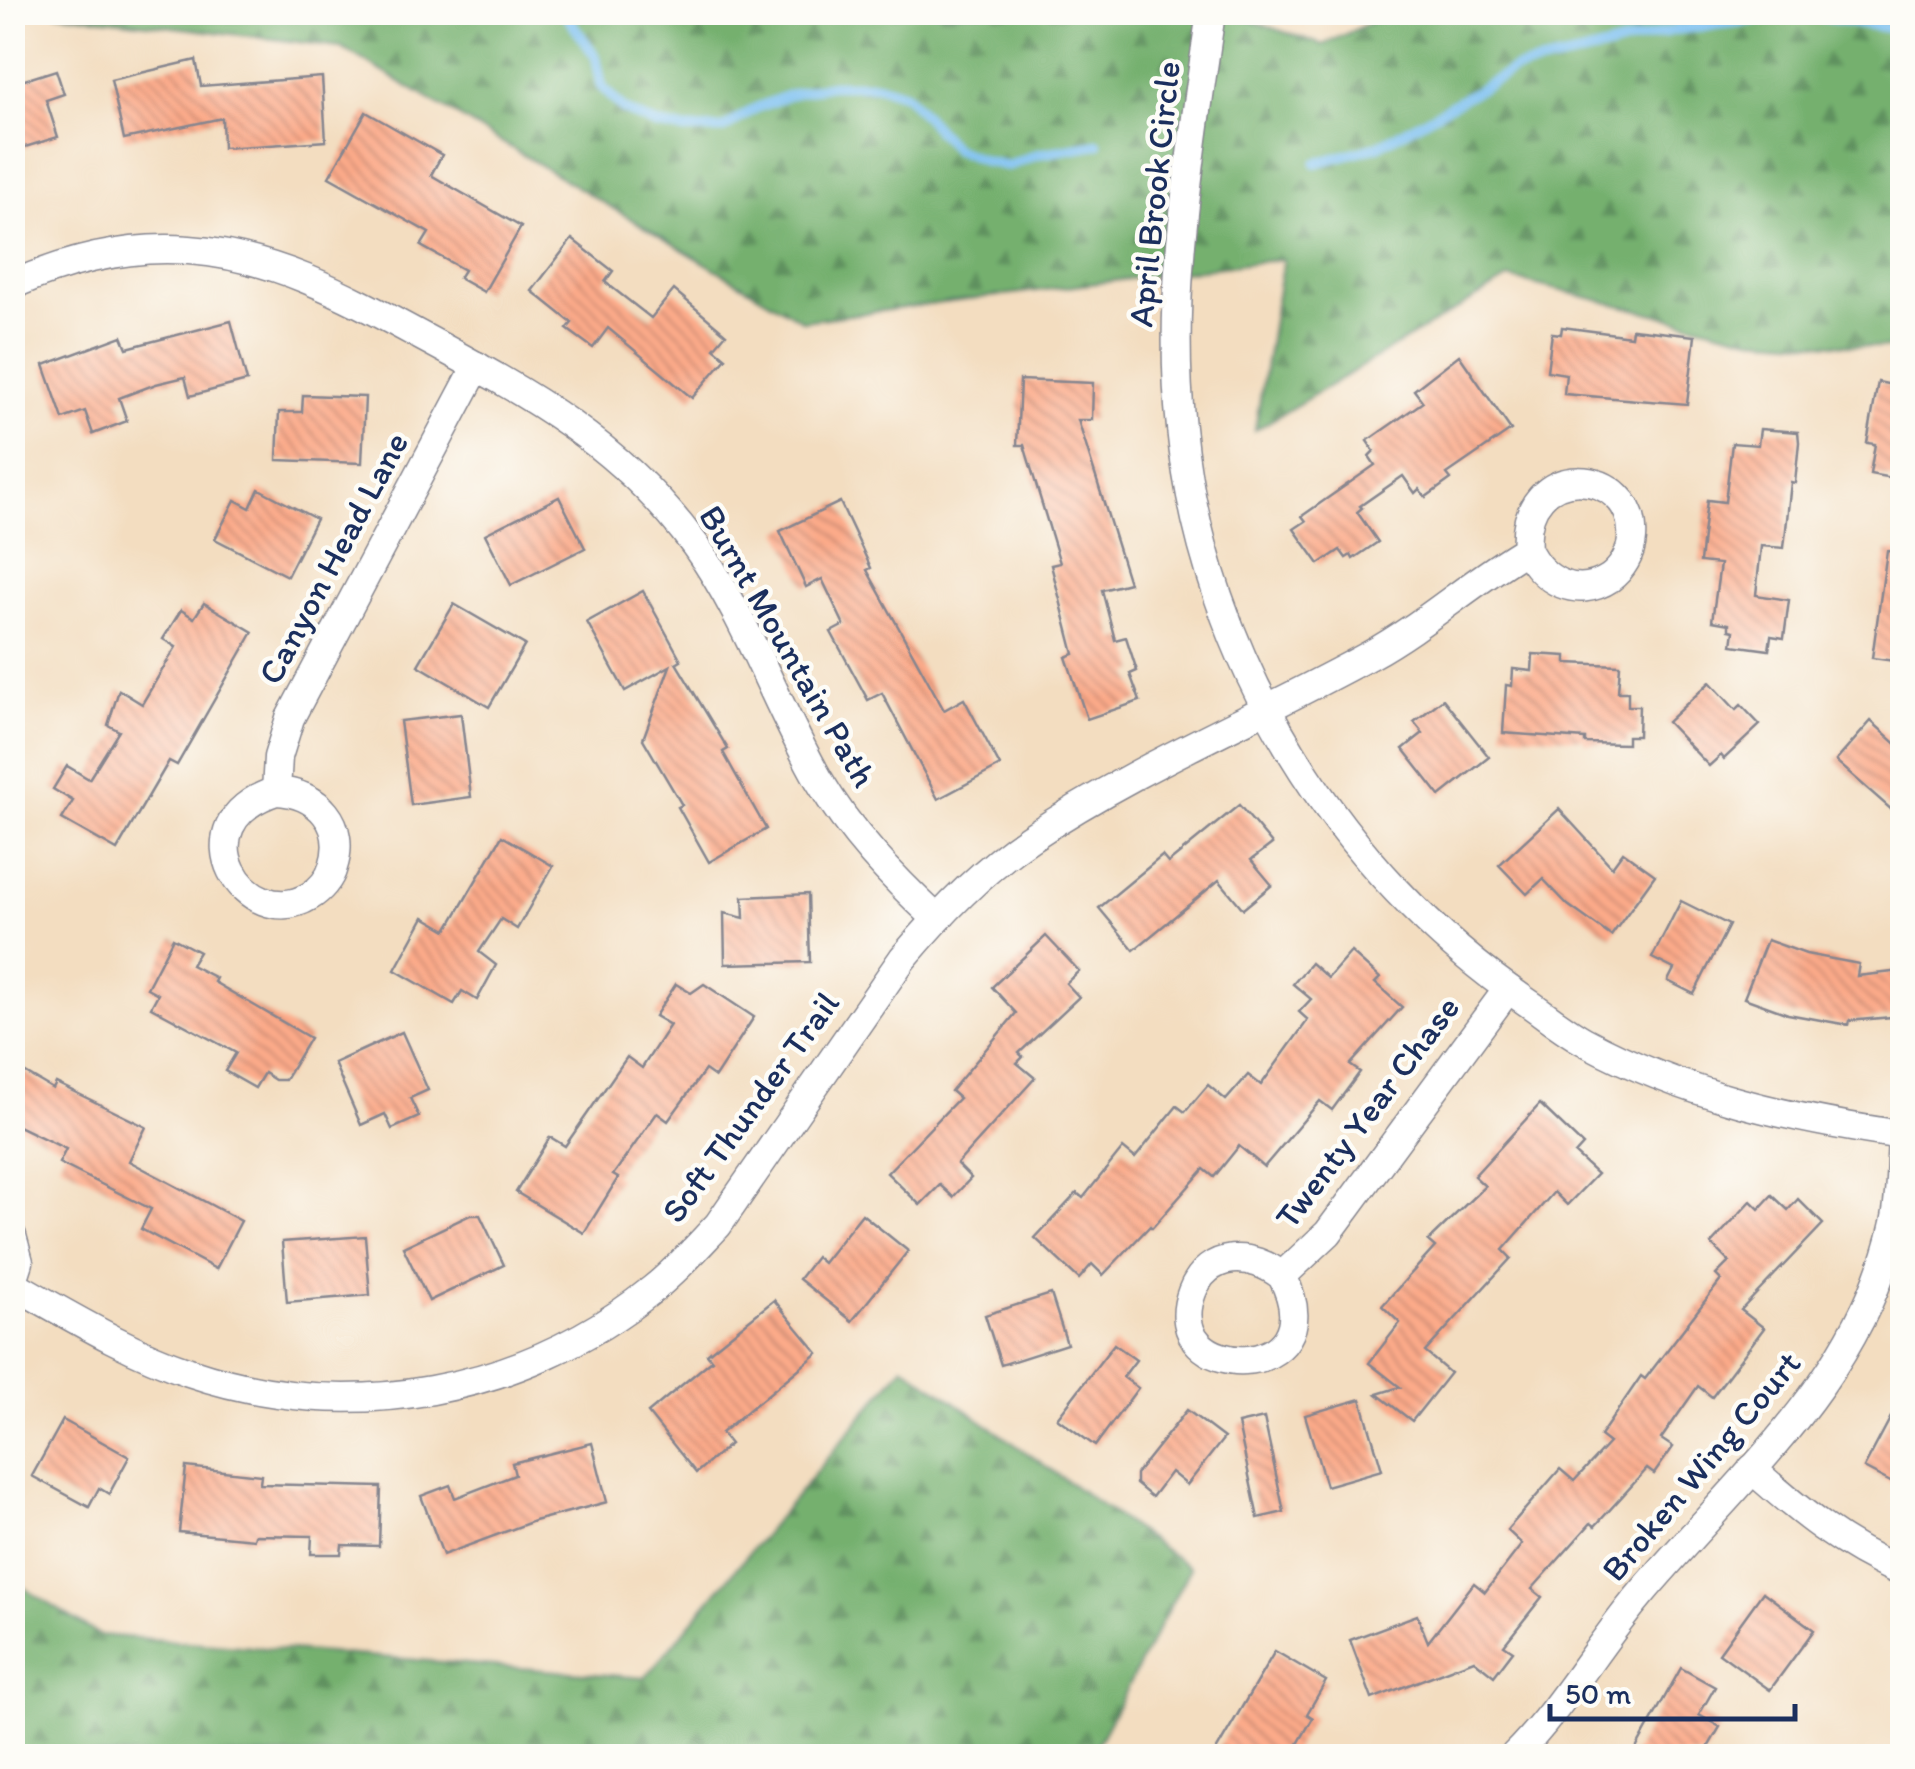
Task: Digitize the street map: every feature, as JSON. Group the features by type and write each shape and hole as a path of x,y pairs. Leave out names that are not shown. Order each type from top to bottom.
{"street":[{"name":"April Brook Circle","path":"1212,12 1178,284 1180,429 1212,577 1267,710 1302,772 1372,863 1416,912 1508,989 1582,1040 1675,1082 1747,1107 1902,1137"},
{"name":"Burnt Mountain Path","path":"12,285 65,264 146,249 231,255 271,264 332,288 477,366 584,431 629,469 698,548 819,780 845,820 900,884 936,918"},
{"name":"Canyon Head Lane","path":"276,791 278,757 290,718 477,366"},
{"name":"Soft Thunder Trail","path":"12,1236 18,1262 13,1284 138,1352 189,1373 304,1398 360,1400 458,1387 540,1356 580,1337 654,1289 718,1225 872,1000 936,918 1027,840 1116,786 1396,641 1486,573 1528,549"},
{"path":"276,791 294,792 314,800 328,815 337,834 338,853 331,874 315,893 285,904 248,892 233,876 226,857 228,830 237,814 253,798 276,791"},
{"name":"Twenty Year Chase","path":"1282,1276 1328,1233 1508,989"},
{"name":"Broken Wing Court","path":"1514,1756 1536,1734 1632,1604 1800,1415 1859,1324 1882,1270 1896,1221 1902,1137"},
{"path":"1752,1469 1812,1522 1856,1551 1902,1572"}],"green space":[{"path":"1225,12 1323,45 1390,13 1902,13 1902,349 1752,338 1509,278 1255,430 1283,259 803,321 341,47 55,13"},
{"path":"904,1366 1190,1568 1091,1756 13,1756 13,1581 99,1635 645,1678"}],"building":[{"path":"196,60 201,86 322,77 326,141 223,148 222,118 124,139 111,80"},
{"path":"56,70 64,94 46,100 58,137 12,151 12,84"},
{"path":"366,112 442,155 431,175 521,227 484,292 459,278 464,270 421,246 429,233 329,177"},
{"path":"572,239 613,271 605,282 651,318 674,290 726,334 714,348 726,358 692,398 608,328 593,348 567,329 572,323 532,291"},
{"path":"231,321 247,381 190,396 185,377 156,384 119,398 127,421 93,434 85,411 63,419 44,365 122,336 127,348"},
{"path":"1562,327 1631,336 1632,329 1695,336 1687,404 1564,394 1566,374 1547,371 1552,333 1561,334"},
{"path":"1459,355 1511,430 1447,474 1451,479 1426,497 1419,489 1415,493 1403,476 1360,506 1357,512 1378,542 1353,559 1351,555 1346,558 1340,550 1319,564 1294,529 1306,521 1302,516 1375,465 1369,456 1374,451 1367,441 1423,402 1414,390"},
{"path":"1020,380 1093,383 1092,420 1078,420 1129,583 1102,590 1115,640 1126,637 1137,671 1130,674 1140,701 1087,719 1066,657 1074,654 1051,565 1060,563 1024,445 1017,445"},
{"path":"1878,382 1902,387 1902,480 1870,474 1875,444 1867,443"},
{"path":"303,395 365,397 362,463 277,460 279,412 302,412"},
{"path":"1760,429 1798,432 1799,442 1784,548 1761,546 1756,595 1789,600 1784,638 1771,636 1769,650 1732,645 1734,631 1729,630 1729,624 1712,621 1720,564 1700,562 1707,500 1725,502 1732,443 1758,445"},
{"path":"259,489 316,519 287,576 215,539 235,500 250,508"},
{"path":"559,497 585,548 511,585 485,534"},
{"path":"840,502 871,568 867,570 944,710 964,699 1000,766 938,799 882,693 868,700 831,632 844,625 822,579 806,587 780,531"},
{"path":"1887,551 1902,552 1902,662 1872,658"},
{"path":"643,591 681,660 676,663 728,749 723,752 766,829 709,862 678,807 682,805 643,739 670,666 625,691 587,622"},
{"path":"204,603 253,632 177,765 169,761 117,850 62,819 73,801 53,789 67,766 89,779 119,731 108,725 119,690 142,704 176,647 163,639 181,610 194,618"},
{"path":"454,604 525,645 489,707 418,665"},
{"path":"1533,654 1566,656 1566,663 1620,665 1618,692 1628,692 1628,706 1639,706 1638,736 1627,736 1627,744 1503,733 1506,685 1512,686 1513,669 1532,671"},
{"path":"1710,682 1736,710 1741,705 1760,725 1724,759 1721,755 1709,766 1667,722"},
{"path":"1443,699 1489,757 1440,796 1403,749 1423,733 1414,722"},
{"path":"461,714 471,797 411,805 400,721"},
{"path":"1871,721 1902,749 1902,819 1836,761"},
{"path":"1239,805 1272,844 1251,860 1272,885 1243,909 1219,880 1134,950 1099,908 1162,856 1168,863"},
{"path":"1559,809 1612,867 1623,852 1655,875 1611,936 1568,905 1543,879 1527,894 1499,865"},
{"path":"502,836 553,866 517,929 501,919 479,952 496,965 477,1000 462,991 454,1004 395,970 424,917 447,930"},
{"path":"808,894 810,962 725,964 724,913 744,918 743,897"},
{"path":"1681,901 1729,925 1694,994 1668,981 1674,969 1652,958"},
{"path":"1046,936 1079,971 1066,983 1079,997 1019,1053 1023,1057 1017,1063 1035,1078 957,1164 971,1178 953,1197 940,1185 920,1205 887,1173 959,1098 951,1091 1016,1013 992,987"},
{"path":"173,938 199,952 191,965 216,978 214,982 310,1038 285,1080 275,1080 264,1073 255,1088 225,1071 236,1053 151,1007 158,994 147,988"},
{"path":"1767,940 1806,954 1859,964 1857,976 1902,971 1902,1016 1849,1021 1848,1025 1788,1014 1744,998"},
{"path":"1351,952 1380,978 1375,983 1402,1007 1350,1065 1360,1072 1332,1110 1320,1101 1264,1167 1239,1146 1214,1177 1204,1169 1152,1228 1103,1275 1092,1264 1079,1279 1035,1238 1077,1193 1083,1198 1123,1148 1135,1158 1177,1106 1185,1112 1208,1085 1226,1100 1248,1075 1261,1085 1308,1020 1299,1012 1311,999 1293,984 1311,963 1328,978"},
{"path":"676,984 691,993 704,984 754,1017 715,1077 705,1070 668,1121 657,1113 613,1175 618,1178 584,1233 516,1192 550,1137 565,1146 627,1057 642,1068 670,1025 655,1016"},
{"path":"402,1032 428,1090 410,1098 419,1117 392,1129 385,1114 361,1125 334,1063"},
{"path":"12,1065 53,1089 56,1083 146,1127 129,1161 241,1221 216,1269 141,1229 151,1209 59,1163 66,1149 12,1123"},
{"path":"1540,1104 1583,1145 1575,1154 1597,1174 1567,1205 1554,1192 1503,1250 1511,1258 1425,1352 1450,1373 1412,1421 1377,1394 1400,1387 1369,1363 1400,1323 1382,1306 1435,1247 1428,1241 1485,1186 1474,1176"},
{"path":"1772,1195 1788,1210 1798,1199 1823,1224 1741,1310 1764,1328 1712,1397 1698,1386 1661,1439 1673,1447 1654,1474 1647,1469 1595,1526 1591,1523 1532,1589 1542,1597 1504,1645 1513,1651 1494,1676 1474,1660 1372,1699 1350,1640 1417,1615 1428,1642 1474,1583 1485,1592 1522,1544 1507,1530 1560,1469 1574,1481 1609,1443 1600,1436 1641,1376 1645,1379 1721,1280 1716,1275 1729,1262 1711,1244 1751,1201 1759,1209"},
{"path":"862,1214 908,1251 852,1321 799,1279 816,1257 823,1263"},
{"path":"470,1215 480,1215 504,1265 429,1301 403,1247"},
{"path":"365,1236 370,1295 287,1302 282,1242"},
{"path":"1051,1294 1067,1344 1001,1365 985,1315"},
{"path":"774,1300 818,1353 721,1433 730,1444 696,1473 648,1413 712,1360 707,1354"},
{"path":"1114,1344 1136,1360 1123,1377 1138,1388 1095,1446 1057,1418"},
{"path":"1902,1396 1902,1488 1864,1468"},
{"path":"1361,1399 1382,1470 1326,1486 1305,1415"},
{"path":"1187,1410 1224,1438 1187,1485 1171,1472 1152,1497 1136,1484 1136,1474"},
{"path":"1264,1418 1284,1512 1258,1518 1238,1424"},
{"path":"63,1420 129,1457 109,1494 99,1488 89,1507 32,1476"},
{"path":"592,1443 607,1502 534,1521 443,1555 421,1496 450,1485 455,1498 515,1475 512,1463"},
{"path":"186,1467 261,1475 260,1484 381,1487 379,1546 342,1545 341,1554 311,1554 312,1536 255,1535 254,1539 179,1532"},
{"path":"1763,1592 1814,1630 1770,1690 1719,1653"},
{"path":"1275,1651 1326,1681 1307,1714 1313,1718 1291,1756 1213,1756"},
{"path":"1681,1668 1715,1687 1699,1715 1720,1727 1703,1756 1632,1756"}],"waterway":[{"path":"564,12 596,57 602,87 624,110 656,125 686,130 723,129 756,108 792,94 830,85 877,85 905,94 955,149 984,161 1008,166 1038,154 1098,144"},
{"path":"1316,163 1378,146 1515,69 1674,30 1804,14 1902,30"}]}
